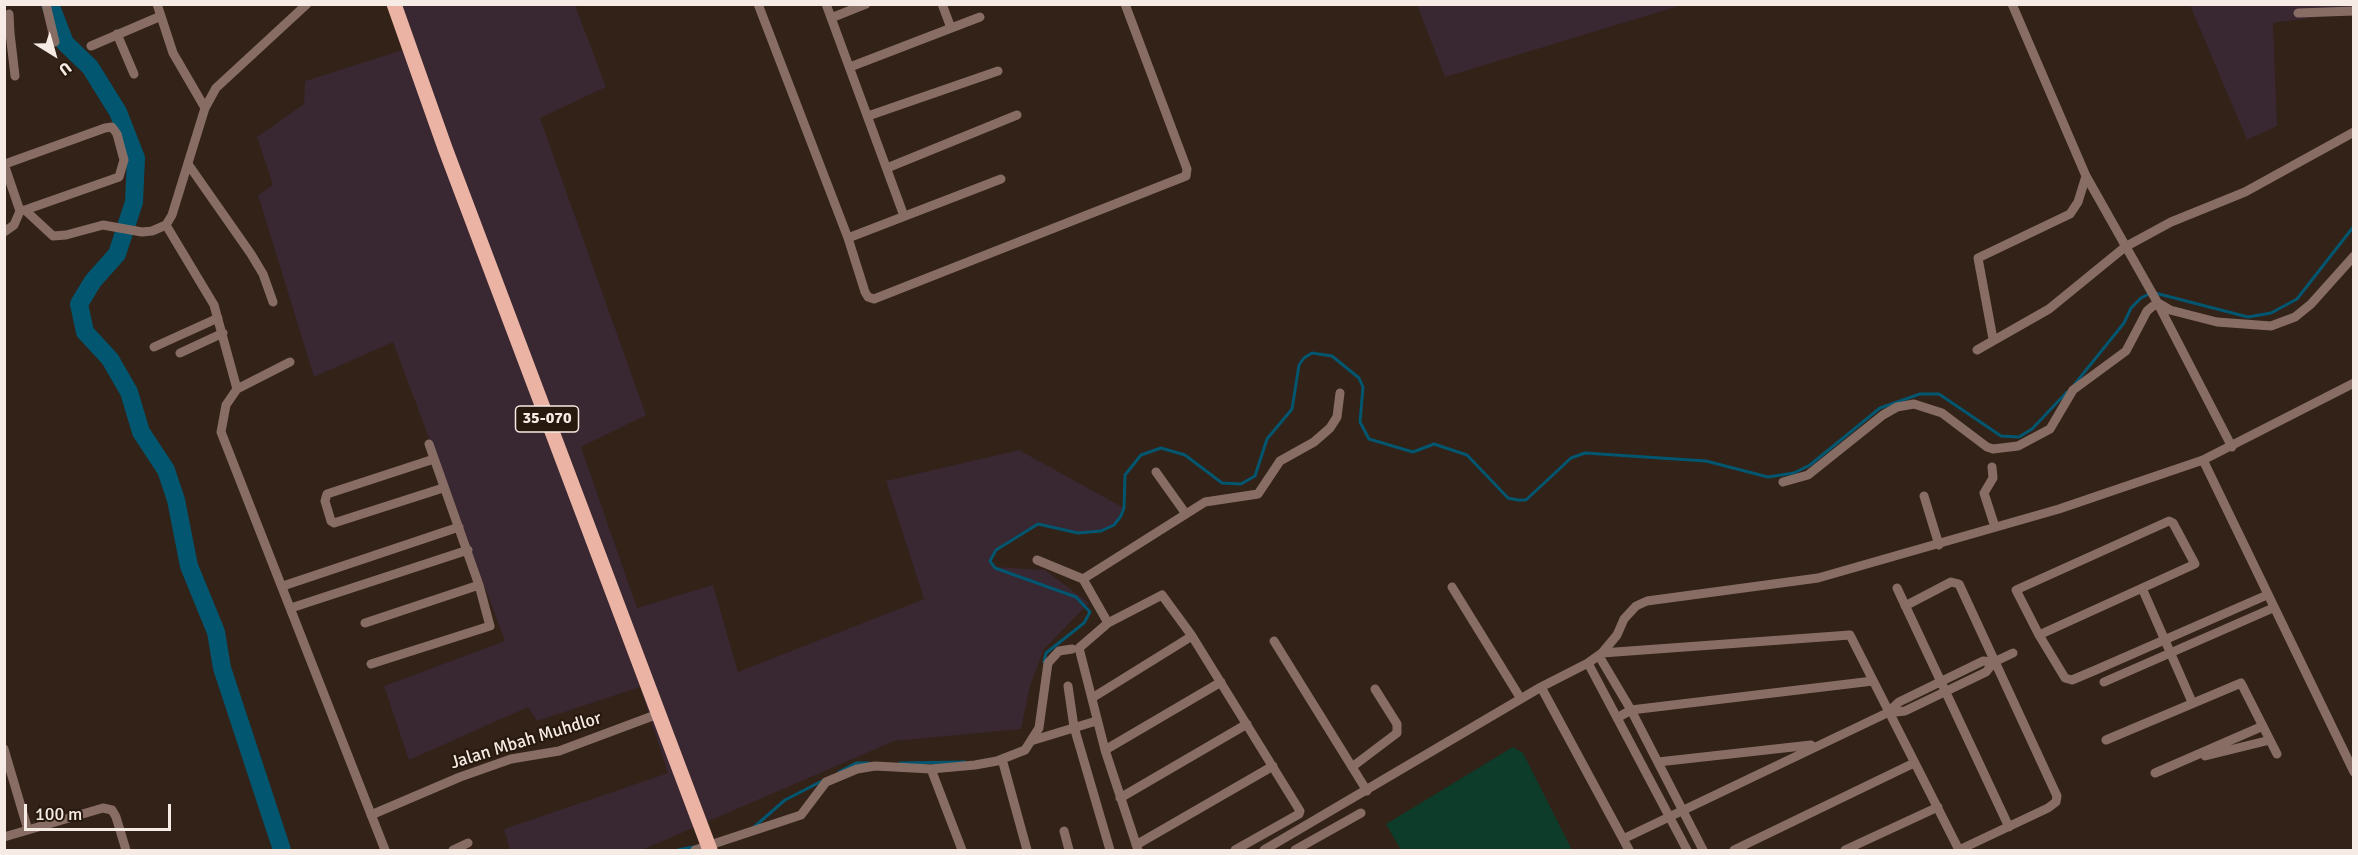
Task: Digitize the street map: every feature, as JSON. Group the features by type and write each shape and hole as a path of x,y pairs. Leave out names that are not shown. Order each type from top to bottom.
{"main road":[{"name":"35-070","path":"394,4 445,148 705,845"}],"street":[{"path":"46,4 55,42"},
{"path":"157,4 172,51 205,108"},
{"path":"4,232 14,225 22,211 119,177 124,160 117,134 112,127 5,164 22,211 53,236 66,235 103,225 142,232 152,231 166,225 205,108 216,88 235,68 307,4"},
{"path":"758,4 828,194 848,238 865,292 868,297 874,298 1186,176 1187,169 1125,4"},
{"path":"826,4 904,216"},
{"path":"831,18 866,4"},
{"path":"942,4 951,28"},
{"path":"2012,4 2086,176 2157,302 2232,447"},
{"path":"2298,13 2354,11"},
{"path":"9,14 7,34 15,76"},
{"path":"91,46 161,16"},
{"path":"850,67 980,17"},
{"path":"117,34 134,74"},
{"path":"868,116 998,71"},
{"path":"887,168 1017,115"},
{"path":"1977,350 2049,309 2126,247 2171,222 2245,192 2354,132"},
{"path":"188,164 251,254 263,274 273,302"},
{"path":"1993,339 1978,258 2070,214 2078,202 2086,176"},
{"path":"848,238 1001,179"},
{"path":"166,225 207,291 219,318 237,389"},
{"path":"2157,302 2170,310 2217,322 2271,326 2295,317 2311,304 2354,256"},
{"path":"1783,482 1808,475 1866,427 1897,407 1914,404 1929,407 1993,449 2018,446 2034,439 2056,422 2073,390 2126,351 2147,311 2157,302"},
{"path":"154,347 219,318"},
{"path":"180,352 223,333"},
{"path":"290,362 237,389 226,405 221,432 283,586 356,782 385,850"},
{"path":"1264,850 1541,687 1588,663 1601,654 1617,635 1624,619 1636,606 1647,601 1818,578 1939,545 2138,484 2232,447 2354,383"},
{"path":"1083,579 1205,502 1258,494 1280,461 1314,442 1330,428 1337,417 1340,393"},
{"path":"371,664 490,626 480,585 443,488 429,444"},
{"path":"434,459 327,494 325,501 331,521 334,524 443,488"},
{"path":"2203,460 2354,772"},
{"path":"1992,467 1993,478 1985,489 1984,498 1995,527"},
{"path":"1156,472 1186,514"},
{"path":"1924,496 1939,545"},
{"path":"2039,635 2195,564 2173,523 2169,521 2016,590 2039,635 2065,678 2072,680 2267,595"},
{"path":"283,586 459,526"},
{"path":"291,608 468,550"},
{"path":"1037,560 1083,579 1108,623"},
{"path":"1601,654 1845,634 1854,639 1887,713 1959,850 2048,808 2056,802 2057,796 1955,582 1905,606"},
{"path":"365,622 480,585"},
{"path":"1452,587 1521,699"},
{"path":"1897,588 2009,827"},
{"path":"2142,588 2192,702"},
{"path":"1235,850 1299,814 1299,809 1248,724 1192,636 1162,595 1108,623 1079,648 1105,750 1137,848 1273,766"},
{"path":"2104,682 2273,608"},
{"path":"1092,699 1192,636"},
{"path":"1274,641 1367,791"},
{"path":"705,845 801,815 826,782 857,769 875,766 931,769 1002,759 1025,750 1034,740 1039,728 1048,663 1059,651 1072,649"},
{"path":"1887,713 1905,711 1946,692 1986,672 1994,662 2013,653"},
{"path":"1601,654 1703,850"},
{"path":"1623,839 1887,713 1899,702 1983,661 1994,662"},
{"path":"1588,663 1687,850"},
{"path":"1617,717 1631,710 1873,681"},
{"path":"1105,750 1221,682"},
{"path":"2106,740 2241,683 2277,754"},
{"path":"1068,686 1074,728 1110,850"},
{"path":"1541,687 1629,850"},
{"path":"1352,767 1396,733 1397,724 1375,689"},
{"name":"Jalan Mbah Muhdlor","path":"371,815 501,762 559,751 658,714"},
{"path":"1034,740 1093,722"},
{"path":"1120,798 1248,724"},
{"path":"2155,773 2263,726"},
{"path":"2181,762 2270,740"},
{"path":"1658,762 1819,744"},
{"path":"4,749 28,830"},
{"path":"1002,759 1027,850"},
{"path":"1734,850 1914,763"},
{"path":"931,769 962,850"},
{"path":"1340,807 1348,821"},
{"path":"1845,850 1938,807"},
{"path":"4,837 104,808 112,810 126,850"},
{"path":"1295,850 1361,813"},
{"path":"1064,831 1069,850"},
{"path":"453,850 468,843"}],"shaded area":[{"path":"2353,4 2354,12 2273,23 2277,126 2247,140 2190,5"},
{"path":"394,5 575,5 606,87 540,118 646,415 581,447 637,608 713,585 738,672 924,599 886,481 1019,450 1124,508 1114,524 1101,531 1078,533 1038,524 1013,537 992,554 990,561 995,567 1045,570 1089,603 1044,649 1030,686 1021,729 894,741 642,850 510,850 504,829 668,773 640,687 537,721 528,707 409,760 384,686 505,641 393,342 314,377 258,195 273,185 257,137 304,104 305,81 409,48"},
{"path":"1417,5 1682,5 1445,77"}],"green space":[{"path":"1513,747 1523,753 1572,850 1401,850 1386,824"}],"waterway":[{"path":"50,4 65,43 90,67 118,112 136,158 134,202 117,254 93,281 79,304 85,332 110,359 129,392 141,432 166,470 176,500 189,566 216,632 222,668 282,850"},
{"path":"2155,293 2248,317 2271,313 2297,299 2354,226"},
{"path":"2074,385 2124,323 2131,308 2149,294"},
{"path":"1044,662 1046,653 1084,623 1090,612 1076,597 995,568 990,561 996,550 1038,524 1078,533 1101,531 1114,525 1124,508 1125,475 1141,455 1161,448 1185,455 1222,483 1241,484 1255,476 1267,439 1292,409 1299,365 1312,353 1332,356 1359,378 1363,387 1360,422 1369,439 1413,452 1434,444 1467,455 1508,498 1518,500 1526,500 1571,458 1585,453 1706,461 1768,477 1794,473 1810,465 1880,408 1920,394 1939,394 2001,436 2019,437 2032,429 2067,392"},
{"path":"900,763 965,762"},
{"path":"839,772 856,763 869,763"},
{"path":"754,827 785,800 822,781"},
{"path":"678,850 693,847"}]}
